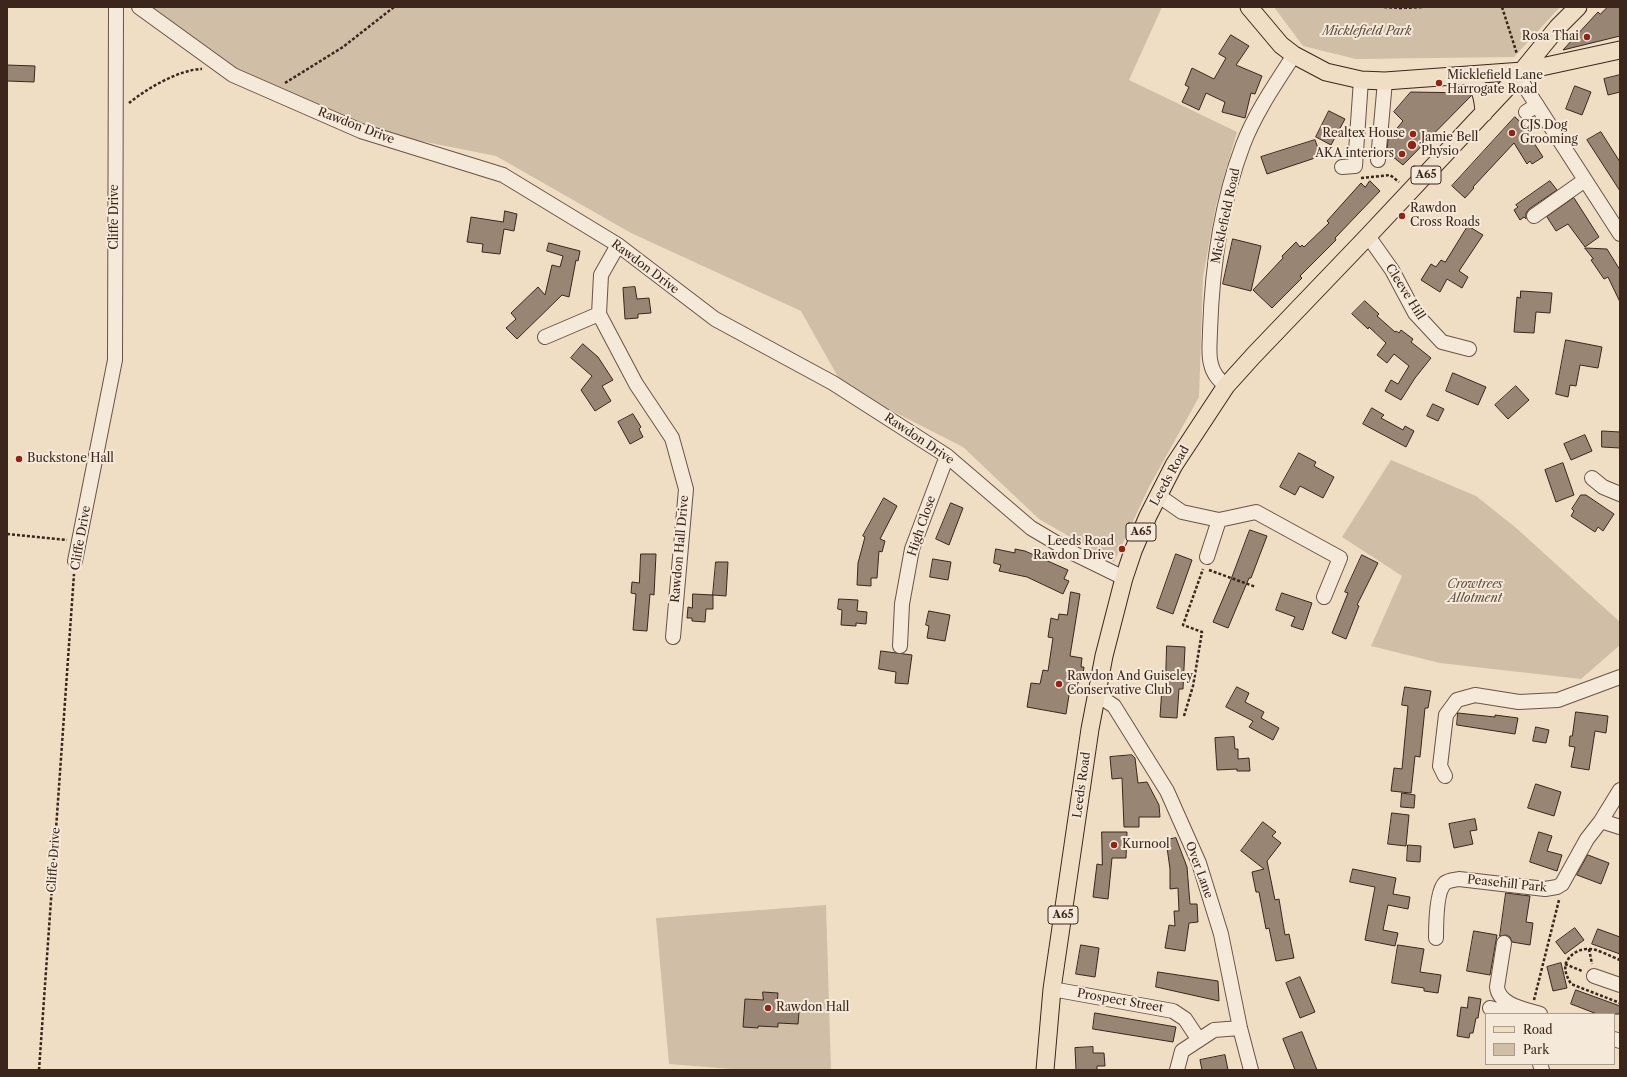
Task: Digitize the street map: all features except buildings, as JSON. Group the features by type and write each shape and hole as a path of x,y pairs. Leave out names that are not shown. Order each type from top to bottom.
{"main road":[{"path":"1249,7 1281,45 1294,55 1326,72 1360,80 1385,81 1468,75 1521,74 1620,50"},
{"name":"A65","path":"1521,74 1558,27 1578,7"},
{"name":"Leeds Road","path":"1045,1070 1052,989 1096,694 1124,578 1133,551 1159,496 1174,465 1226,386 1521,74"},
{"path":"1468,75 1481,91 1484,113"}],"street":[{"name":"Cliffe Drive","path":"75,561 115,360 116,7"},
{"name":"Rawdon Drive","path":"139,7 233,75 361,131 503,175 618,245 715,319 833,383 947,456 1031,528 1075,554 1124,578"},
{"name":"Micklefield Road","path":"1226,386 1219,380 1211,364 1210,358 1214,272 1225,212 1233,177 1243,145 1266,101 1294,55"},
{"path":"1521,74 1531,108 1585,180 1620,234"},
{"path":"1348,167 1360,80"},
{"path":"1378,160 1385,81"},
{"path":"1534,216 1585,180"},
{"name":"Cleeve Hill","path":"1368,236 1392,270 1415,313 1442,342 1469,349"},
{"path":"545,337 599,314 601,275 618,245"},
{"name":"Rawdon Hall Drive","path":"599,314 636,384 672,438 686,489 672,637"},
{"name":"High Close","path":"900,646 902,604 912,549 947,456"},
{"path":"1592,478 1603,487 1620,494"},
{"path":"1159,496 1182,512 1219,520 1256,512 1340,558 1324,597"},
{"path":"1205,562 1219,520"},
{"path":"1445,776 1440,766 1446,715 1457,700 1475,695 1519,702 1558,700 1618,680"},
{"name":"Over Lane","path":"1096,694 1114,706 1167,792 1199,863 1221,934 1240,1028 1251,1070"},
{"name":"Peasehill Park","path":"1436,938 1436,920 1440,894 1442,886 1446,882 1460,879 1545,889 1557,887 1562,884 1587,839 1601,821 1620,790"},
{"path":"1601,821 1620,827"},
{"path":"1504,942 1497,986 1498,992 1506,1002 1536,1012"},
{"path":"1594,976 1620,985"},
{"name":"Prospect Street","path":"1052,989 1173,1011 1185,1019 1199,1040"},
{"path":"1490,1008 1509,1013"},
{"path":"1177,1070 1182,1051 1214,1030 1240,1028"}],"path":[{"path":"271,91 343,47 394,7"},
{"path":"1384,7 1424,7"},
{"path":"1502,7 1521,74"},
{"path":"115,116 131,102 165,81 196,69 203,69"},
{"path":"1348,167 1358,178 1390,175 1410,192"},
{"path":"7,534 79,541"},
{"name":"Cliffe Drive","path":"39,1070 75,561"},
{"path":"1184,716 1193,686 1202,632 1183,625 1205,562 1256,587"},
{"path":"1536,1012 1562,884"},
{"path":"1589,948 1620,960"},
{"path":"1564,964 1594,976"}],"green space":[{"path":"151,7 1162,7 1129,80 1237,132 1216,205 1203,277 1199,397 1149,487 1114,562 1039,519 963,447 843,386 801,311 631,233 496,156 375,132 236,68"},
{"name":"Micklefield Park","path":"1274,7 1560,7 1514,57 1356,59 1303,46"},
{"name":"Crowtrees Allotment","path":"1391,460 1476,496 1515,527 1620,622 1620,645 1581,679 1440,663 1371,646 1402,576 1342,537"},
{"path":"826,905 831,1070 744,1070 669,1064 656,918"}],"place":[{"name":"Rosa Thai","path":"1587,37"},
{"name":"Micklefield Lane Harrogate Road","path":"1439,83"},
{"name":"CJS Dog Grooming","path":"1512,133"},
{"name":"Realtex House","path":"1413,134"},
{"name":"Jamie Bell Physio","path":"1412,145"},
{"name":"AKA interiors","path":"1402,154"},
{"name":"Rawdon Cross Roads","path":"1402,216"},
{"name":"Buckstone Hall","path":"19,459"},
{"name":"Leeds Road Rawdon Drive","path":"1122,549"},
{"name":"Rawdon And Guiseley Conservative Club","path":"1059,684"},
{"name":"Kurnool","path":"1114,845"},
{"name":"Rawdon Hall","path":"768,1008"}]}
